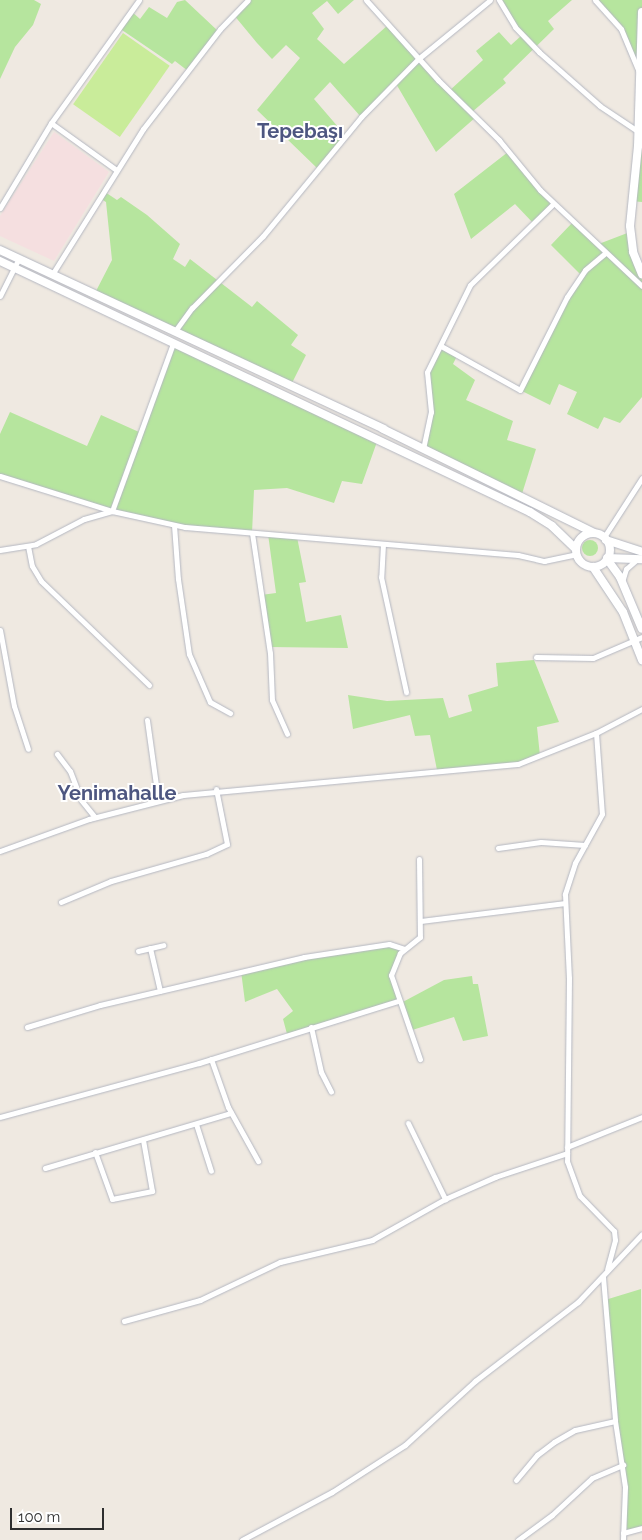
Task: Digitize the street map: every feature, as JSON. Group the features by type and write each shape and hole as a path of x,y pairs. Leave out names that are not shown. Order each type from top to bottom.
{"main road":[{"path":"642,12 639,132 630,226 632,252 642,274"},
{"path":"0,250 53,273 423,449 594,533 642,552"},
{"path":"0,261 530,512 552,526 576,552 581,562 592,566 613,594 639,638 642,660"},
{"path":"576,552 581,538 594,533"},
{"path":"605,538 610,548 607,559 622,582 642,629"},
{"path":"592,566 607,559 640,559"}],"street":[{"path":"0,208 51,123 139,0"},
{"path":"53,273 116,169 220,29 248,0"},
{"path":"366,0 418,59 487,127 553,204 642,286"},
{"path":"175,331 192,308 263,236 345,135 418,59 490,0"},
{"path":"499,0 515,27 535,49 600,106 639,132"},
{"path":"595,0 621,29 640,74"},
{"path":"51,123 116,169"},
{"path":"423,449 431,412 427,372 475,276 553,204"},
{"path":"441,346 520,390 563,302 585,270 605,253"},
{"path":"0,296 18,258"},
{"path":"112,511 173,343"},
{"path":"0,476 112,511 174,525 518,555 544,560 576,552"},
{"path":"605,538 642,478"},
{"path":"0,550 28,546 84,518 112,511"},
{"path":"174,525 178,579 189,654 210,702 230,714"},
{"path":"252,532 270,653 272,700 287,734"},
{"path":"383,544 381,577 406,692"},
{"path":"28,546 32,566 41,582 149,685"},
{"path":"622,582 626,569 640,559"},
{"path":"0,630 16,712 28,749"},
{"path":"536,657 593,658 639,638"},
{"path":"0,850 95,817 158,799 216,789 504,766 596,733 642,710"},
{"path":"147,720 158,799"},
{"path":"242,1540 332,1492 400,1449 475,1381 578,1302 603,1276 607,1269 615,1240 614,1232 580,1196 569,1170 567,1154 570,978 565,903 566,882 603,808 596,733"},
{"path":"57,754 70,771 81,800 95,817"},
{"path":"60,902 111,881 206,854 227,844 216,789"},
{"path":"498,848 541,842 585,845"},
{"path":"419,859 421,921 417,940 404,949 394,963 391,975 398,1001 420,1058"},
{"path":"421,921 565,903"},
{"path":"28,1027 160,991 347,949 389,944 404,949"},
{"path":"138,951 162,945"},
{"path":"150,948 160,991"},
{"path":"0,1117 210,1059 398,1001"},
{"path":"311,1027 321,1072 332,1092"},
{"path":"210,1059 230,1113 258,1161"},
{"path":"45,1168 230,1113"},
{"path":"567,1147 642,1117"},
{"path":"408,1123 445,1199"},
{"path":"196,1124 211,1171"},
{"path":"95,1152 112,1199 152,1191 143,1140"},
{"path":"124,1321 200,1300 280,1262 341,1245 372,1240 445,1199 495,1177 567,1154"},
{"path":"607,1269 642,1234"},
{"path":"603,1276 616,1421 624,1465 623,1540"},
{"path":"516,1480 537,1455 554,1442 575,1430 616,1421"},
{"path":"518,1540 552,1515 592,1478 624,1465"},
{"path":"624,1533 642,1528"}],"shaded area":[{"path":"54,132 109,172 54,261 0,236 0,216"}],"green space":[{"path":"0,0 34,0 41,4 33,25 15,47 0,79"},
{"path":"185,0 218,31 188,71 175,61 172,64 119,28 131,11 140,19 149,7 167,18 177,2"},
{"path":"248,0 354,0 338,14 327,1 312,13 324,29 317,39 344,64 388,25 449,91 483,60 476,51 499,32 511,45 522,35 499,0 572,0 548,21 554,29 503,79 506,83 472,112 476,117 436,152 395,82 361,117 330,82 314,99 345,135 317,168 257,110 300,58 286,45 272,59 257,43 233,14"},
{"path":"595,0 642,0 642,202 630,201 640,74 624,34"},
{"path":"123,33 170,66 120,137 73,104"},
{"path":"508,152 553,204 533,223 515,204 471,239 454,194"},
{"path":"102,190 117,200 121,197 147,215 180,244 173,259 185,267 190,259 252,307 257,301 298,335 291,345 306,355 290,387 95,293 112,260 106,202 98,197"},
{"path":"572,223 596,245 630,232 642,274 642,397 620,423 604,417 598,429 567,414 577,392 559,384 550,405 520,390 581,275 551,245"},
{"path":"173,343 378,439 362,484 342,481 334,503 287,488 254,490 252,533 154,522 0,476 0,434 10,412 87,446 101,415 139,432"},
{"path":"441,346 457,356 453,364 475,380 466,400 513,421 507,440 536,449 521,497 423,449 430,419 427,377"},
{"path":"268,534 297,537 306,582 299,583 306,622 341,615 348,648 270,647 261,595 276,593"},
{"path":"587,540 593,540 598,545 596,554 587,556 582,551 582,545"},
{"path":"534,660 559,722 537,727 540,756 518,764 437,770 430,735 415,736 410,715 353,729 348,695 387,701 443,698 449,718 472,711 468,695 498,686 496,663"},
{"path":"389,944 404,949 392,969 398,1001 287,1034 283,1019 293,1011 277,989 245,1002 241,971"},
{"path":"472,976 473,984 478,984 488,1036 463,1041 454,1017 409,1031 399,1004 444,980"},
{"path":"641,1289 642,1528 623,1533 625,1504 605,1300"}],"district":[{"name":"Tepebaşı","path":"300,131"},
{"name":"Yenimahalle","path":"117,793"}]}
